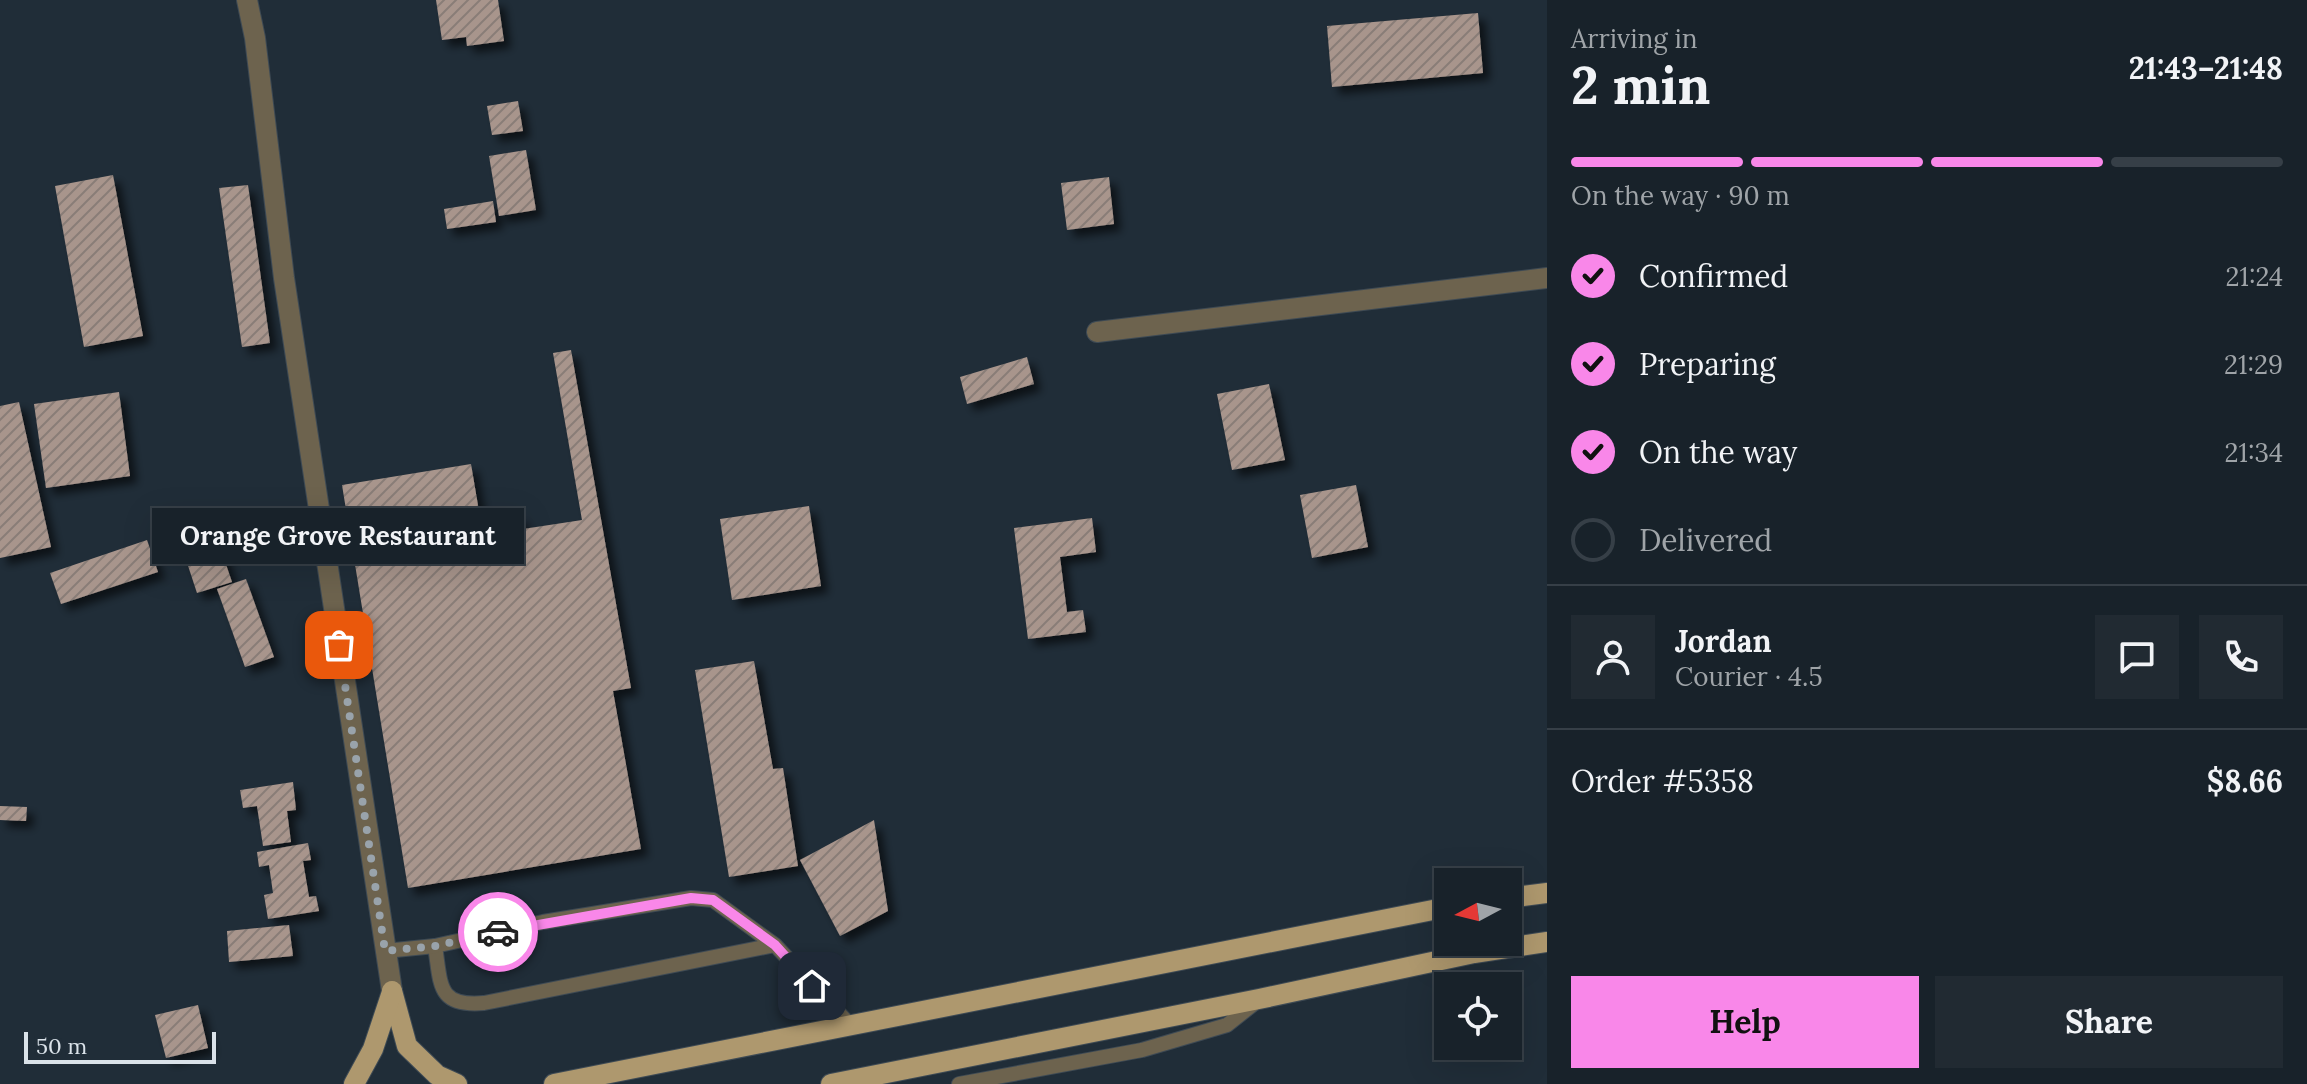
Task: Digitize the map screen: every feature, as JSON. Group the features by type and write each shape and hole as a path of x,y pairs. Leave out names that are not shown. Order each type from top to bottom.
{"main road":[{"path":"1522,896 1547,893"},
{"path":"554,1084 1434,910"},
{"path":"831,1084 1474,953 1547,942"},
{"path":"354,1084 373,1049 392,991"},
{"path":"392,991 407,1046 437,1075 457,1084"}],"street":[{"path":"247,0 255,38 284,278 392,991"},
{"path":"1097,332 1547,278"}],"lane":[{"path":"385,951 435,946 543,922 691,898 713,900 775,945 851,1026"},
{"path":"435,946 444,993 464,1004 484,1003 775,945"},
{"path":"959,1084 1156,1046 1227,1025 1259,999"}],"building":[{"path":"436,0 498,0 504,41 467,46 466,37 442,40"},
{"path":"1478,13 1483,73 1332,87 1327,26"},
{"path":"518,101 523,131 492,135 487,106"},
{"path":"526,150 536,210 499,216 489,156"},
{"path":"113,175 143,336 84,347 55,186"},
{"path":"1109,177 1114,224 1067,230 1061,183"},
{"path":"248,185 270,343 242,347 219,188"},
{"path":"493,201 496,222 447,229 444,209"},
{"path":"571,350 631,688 613,691 641,849 408,888 342,485 471,464 481,523 520,516 523,529 582,520 553,353"},
{"path":"1027,357 1034,384 967,404 960,377"},
{"path":"1269,384 1285,460 1232,470 1217,394"},
{"path":"119,392 130,476 46,488 34,404"},
{"path":"19,402 51,547 0,558 0,406"},
{"path":"1356,485 1368,547 1312,558 1300,495"},
{"path":"206,506 232,582 197,593 172,517"},
{"path":"809,506 821,586 732,600 720,519"},
{"path":"1092,518 1096,552 1060,557 1067,612 1083,610 1086,632 1028,639 1014,528"},
{"path":"147,540 158,572 61,604 50,573"},
{"path":"246,579 274,657 245,667 217,589"},
{"path":"754,661 773,769 783,768 798,866 729,877 695,670"},
{"path":"293,782 296,810 287,811 291,842 263,846 257,806 243,808 240,790"},
{"path":"0,806 27,807 26,821 0,820"},
{"path":"874,820 888,911 840,936 800,860"},
{"path":"308,843 311,860 303,861 309,897 316,896 319,911 268,919 264,895 273,893 269,865 259,867 257,852"},
{"path":"289,925 293,956 229,962 227,931"},
{"path":"198,1005 208,1048 166,1058 155,1015"}],"way so far":[{"path":"339,645 385,951 435,946 498,932"}],"place":[{"name":"Orange Grove Restaurant","path":"339,645"}],"route":[{"path":"498,932 543,922 704,898 713,900 775,945 812,986"}]}
